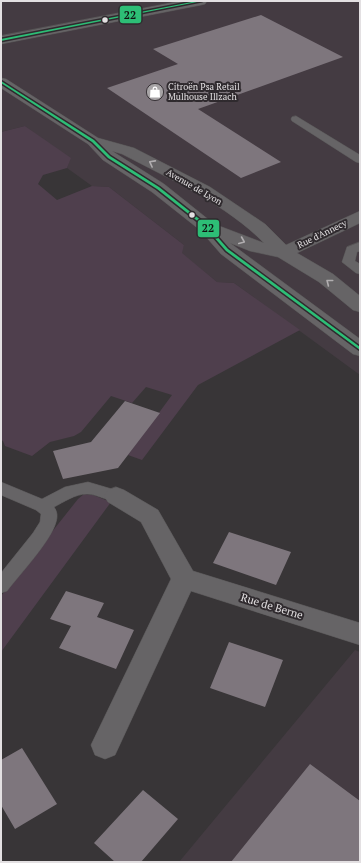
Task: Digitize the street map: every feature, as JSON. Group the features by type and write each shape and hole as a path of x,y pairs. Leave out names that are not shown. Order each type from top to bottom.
{"street":[{"path":"1,40 201,1"},
{"name":"Avenue de Lyon","path":"1,82 93,140 109,157 158,188 206,226 227,250 360,349"},
{"name":"Avenue de Lyon","path":"93,140 128,151 204,191 259,228 284,253 326,278 360,306"},
{"name":"Rue d'Annecy","path":"284,253 360,216"},
{"name":"Avenue de Lyon","path":"206,226 256,247 284,253"},
{"name":"Avenue de Lyon","path":"284,253 292,279 360,330"},
{"path":"105,745 184,579 150,516 116,496"},
{"name":"Rue de Berne","path":"184,579 360,634"}],"lane":[{"path":"296,119 360,160"},
{"path":"360,246 351,250 348,262 360,270"},
{"path":"1,488 42,506 49,512 48,522 39,538 1,586"},
{"path":"42,506 71,491 88,488 116,496"}],"shaded area":[{"path":"1,1 360,1 360,375 234,283 217,282 181,253 184,245 109,187 92,186 67,168 70,159 25,126 1,132"},
{"path":"25,126 71,158 67,168 43,175 38,184 57,200 92,186 109,187 184,245 182,253 217,282 234,283 300,330 198,385 142,460 128,455 172,395 146,387 132,403 111,396 81,432 74,436 50,442 32,456 5,446 1,440 1,132"},
{"path":"84,494 93,495 111,502 1,652 1,596 78,499"},
{"path":"355,650 360,652 360,862 179,862"}],"building":[{"path":"261,15 343,57 198,109 281,162 241,178 107,88 178,64 153,49"},
{"path":"125,401 160,413 118,468 63,479 53,451 91,442"},
{"path":"229,532 291,552 276,585 213,563"},
{"path":"66,591 104,603 97,617 134,630 116,669 59,648 71,626 50,619"},
{"path":"229,642 283,660 265,707 210,688"},
{"path":"22,748 57,804 15,829 1,805 1,760"},
{"path":"310,764 360,801 360,862 231,862"},
{"path":"143,790 178,819 141,862 115,862 94,843"}],"transit line":[{"name":"22","path":"1,40 201,1"},
{"name":"22","path":"1,82 93,141 109,157 158,188 206,226 227,250 360,349"}],"place":[{"name":"Citroën Psa Retail Mulhouse Illzach","path":"155,92"}]}
